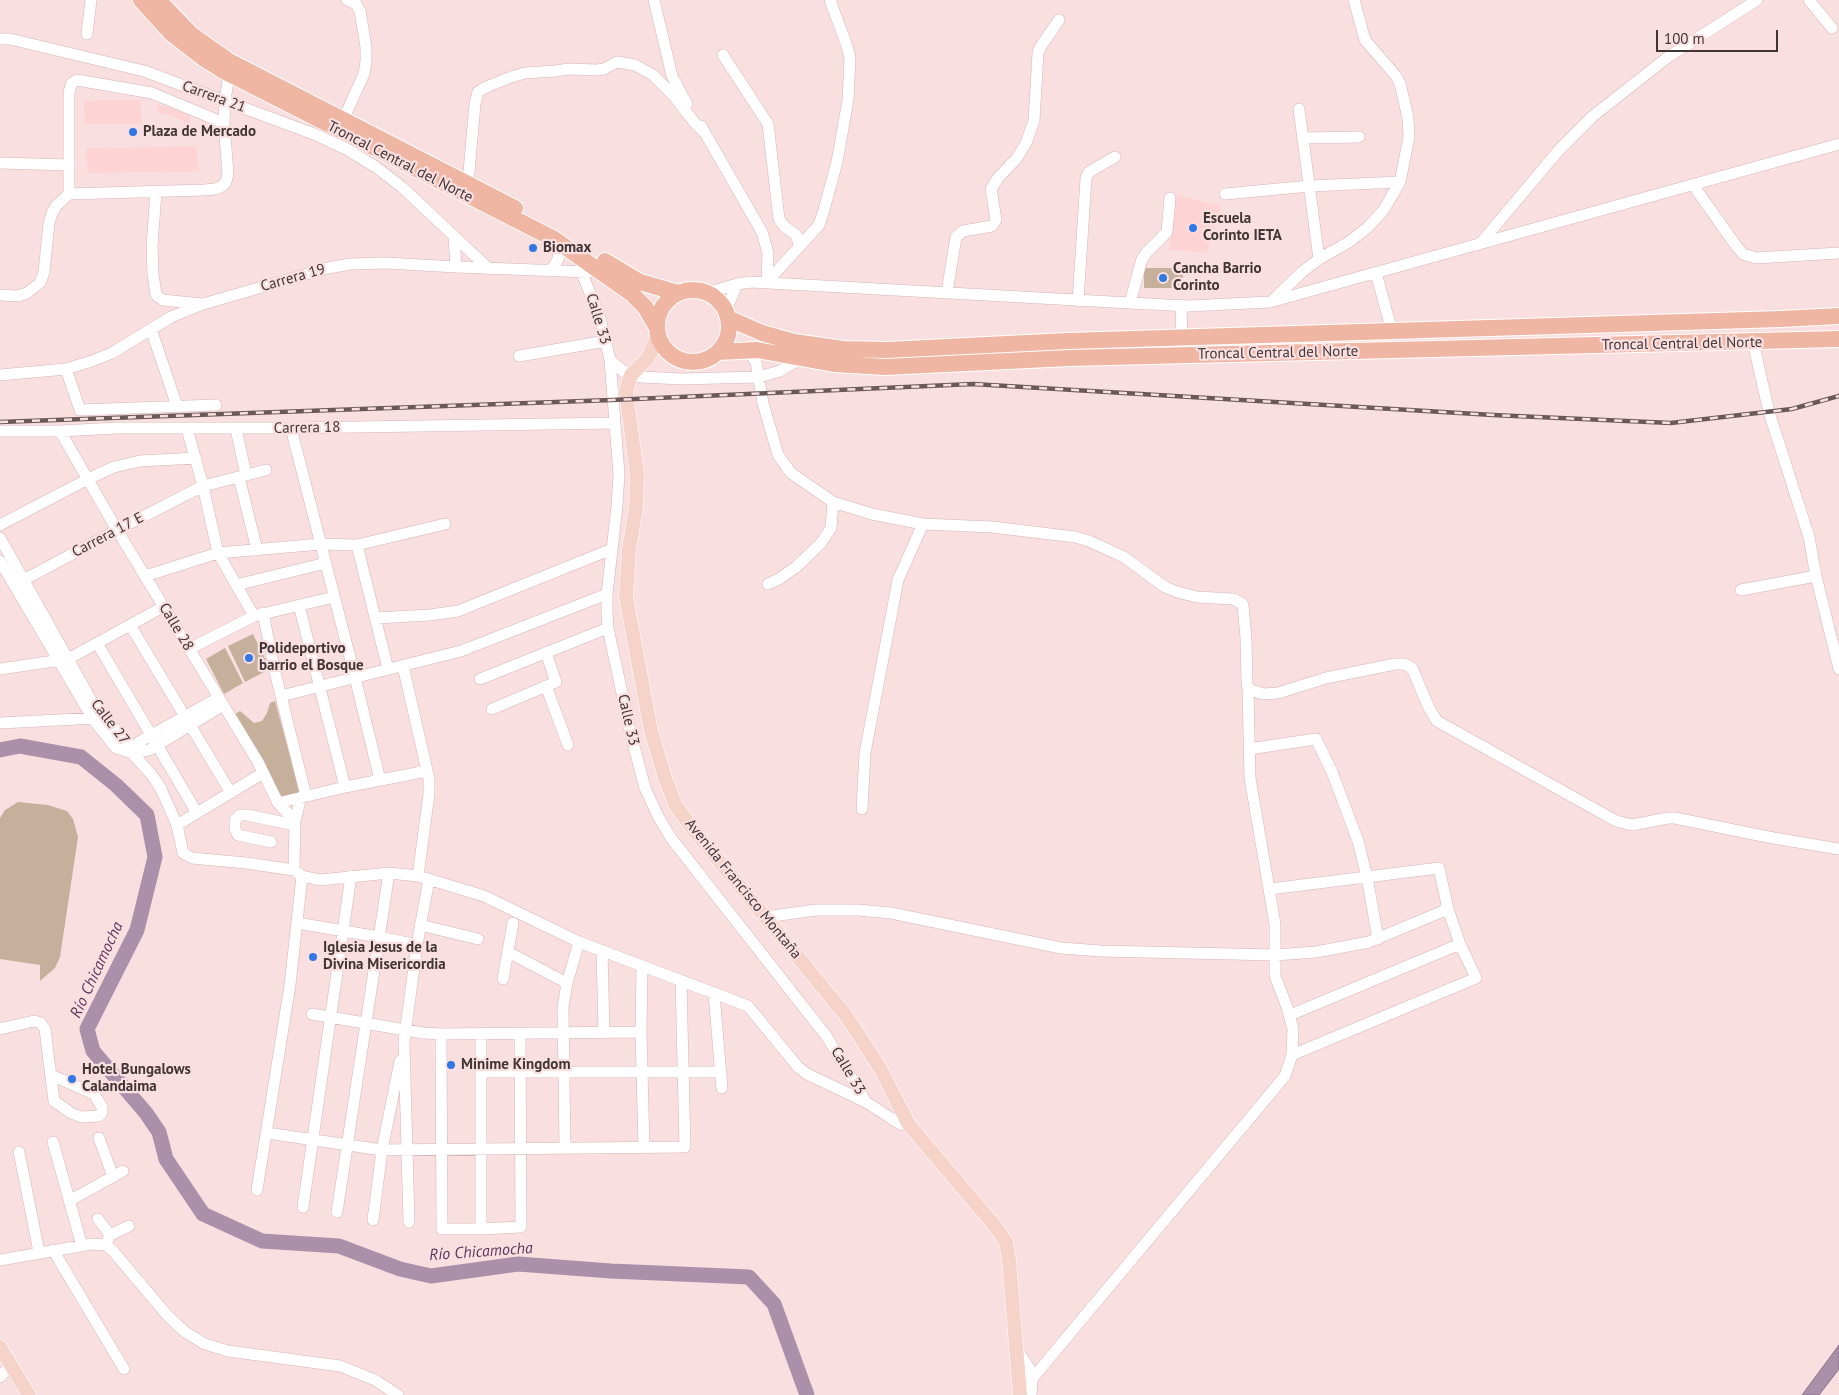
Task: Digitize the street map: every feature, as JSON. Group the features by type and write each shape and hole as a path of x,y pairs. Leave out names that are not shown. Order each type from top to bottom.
{"highway":[{"name":"Troncal Central del Norte","path":"141,0 163,26 186,46 554,239 603,272 639,301 657,331"},
{"name":"Troncal Central del Norte","path":"158,0 192,35 233,70 343,120 468,183 569,237 640,282 678,293"},
{"path":"692,290 707,293 718,300 727,314 728,337 718,352 705,360 683,361 665,349 657,331 658,314 664,304 678,293 692,290"},
{"name":"Troncal Central del Norte","path":"727,314 777,338 817,347 843,350 1839,316"},
{"name":"Troncal Central del Norte","path":"718,352 747,350 772,352 848,366 885,367 1069,358 1839,339"}],"main road":[{"path":"631,375 648,358 657,331"},
{"name":"Avenida Francisco Montaña","path":"631,375 626,398 634,443 637,475 636,508 629,549 626,597 651,731 666,781 676,806 693,829 847,1017 880,1068 909,1125 1006,1242 1020,1395"},
{"path":"0,1347 29,1395"}],"street":[{"path":"87,34 91,0"},
{"path":"343,120 364,74 366,61 366,47 360,11 356,4 347,0"},
{"path":"654,0 672,76 678,90 762,232 768,253 767,282"},
{"path":"767,282 819,225 837,162 848,100 850,58 830,0"},
{"path":"1270,302 1319,259 1349,242 1367,228 1382,211 1400,182 1409,137 1408,118 1400,83 1365,40 1354,0"},
{"path":"1480,244 1559,150 1593,116 1668,57 1757,0"},
{"path":"1809,0 1832,28"},
{"path":"947,292 956,237 963,231 992,226 996,220 991,188 1017,158 1026,143 1034,121 1038,53 1059,20"},
{"name":"Carrera 21","path":"0,39 144,71 314,134 346,149 376,167 403,188 489,268"},
{"path":"723,55 768,124 779,219 784,226 796,235 800,246"},
{"path":"468,183 475,104 478,92 511,77 525,73 569,68 597,70 617,62 635,65 653,75 704,132"},
{"path":"0,295 18,296 27,293 40,283 44,272 49,223 52,213 56,206 69,194 210,190 222,186 226,182 228,174 224,123 225,102 233,70"},
{"path":"69,194 69,92 72,83 77,80 152,93 224,123"},
{"path":"1299,108 1319,259"},
{"path":"1303,138 1359,137"},
{"path":"707,293 737,284 767,282 1130,304 1181,305 1270,302 1839,144"},
{"path":"1078,301 1086,178 1089,172 1115,157"},
{"path":"0,162 69,165"},
{"path":"1225,194 1310,186 1400,182"},
{"path":"1693,185 1736,247 1743,254 1756,258 1839,253"},
{"path":"156,192 152,246 156,295 163,300 203,304"},
{"path":"1130,304 1146,252 1168,232 1170,198"},
{"path":"454,237 456,267"},
{"path":"549,270 558,259 559,252 554,239"},
{"name":"Carrera 19","path":"0,375 66,369 92,361 112,353 171,317 203,304 343,265 386,263 603,272"},
{"name":"Calle 33","path":"582,272 592,294 610,360 619,474 607,594 608,628 633,744 645,788 671,838 827,1037 866,1102"},
{"path":"1302,272 1310,291"},
{"path":"1376,273 1392,331"},
{"path":"727,314 737,284"},
{"path":"1181,305 1182,338"},
{"path":"151,329 176,406"},
{"path":"519,356 606,342"},
{"path":"1753,342 1769,412 1809,537 1816,576 1839,669"},
{"path":"747,350 756,362 761,393 778,455 791,473 832,502 872,514 923,524 992,527 1076,537 1124,557 1165,587 1177,592 1197,597 1238,601 1243,605 1246,638 1250,778 1275,924 1275,976 1293,1029 1292,1055 1285,1076 1032,1379"},
{"path":"610,360 631,375 681,380 759,377 780,371 801,358"},
{"path":"66,369 80,410 216,405"},
{"name":"Carrera 18","path":"0,431 60,431 117,428 236,429 615,424"},
{"path":"291,428 356,677 380,780"},
{"path":"187,429 204,486 218,553 236,585 258,615 281,696 304,797 295,823 298,873 297,924 290,986 258,1190"},
{"path":"236,429 257,550"},
{"name":"Calle 28","path":"60,431 117,530 264,774 278,803 295,823"},
{"path":"0,525 88,479 122,464 140,461 196,458"},
{"name":"Carrera 17 E","path":"19,582 204,486 266,470"},
{"path":"768,584 796,567 821,543 831,528 832,502"},
{"path":"145,576 218,553 321,544 357,545 445,524"},
{"path":"862,809 865,753 898,580 923,524"},
{"name":"Calle 27","path":"0,538 19,582 64,660 91,700 98,717 116,748 132,753 160,787 177,825 183,853 192,858 246,862 298,873 320,880 389,874 423,877 484,896 580,942 748,1006 798,1067 807,1074 866,1102 900,1124 909,1125"},
{"path":"357,545 388,669"},
{"path":"376,618 430,616 458,611 612,549"},
{"name":"Calle 27","path":"0,561 19,582"},
{"path":"236,585 326,563"},
{"path":"1741,590 1816,576"},
{"path":"281,696 461,651 607,594"},
{"path":"189,649 258,615 334,597"},
{"path":"299,605 346,787"},
{"path":"0,669 64,660 163,607"},
{"path":"130,625 231,793"},
{"path":"480,679 608,628"},
{"path":"97,643 197,813"},
{"path":"492,709 556,682 546,653"},
{"path":"1248,689 1263,694 1278,694 1326,678 1404,664 1412,668 1429,708 1437,721 1616,821 1632,824 1675,818 1839,849"},
{"path":"403,666 427,771 429,794 420,925 404,1042 409,1222"},
{"path":"546,686 568,746"},
{"path":"132,753 138,742 155,740 220,701"},
{"path":"0,723 98,717"},
{"path":"1249,749 1316,739 1346,806 1367,877 1378,939"},
{"path":"278,803 427,771"},
{"path":"177,825 264,774"},
{"path":"271,842 238,835 235,829 235,820 240,816 247,815 295,823"},
{"path":"1270,889 1439,868 1448,909 1460,944 1476,978 1292,1055"},
{"path":"337,1212 389,874"},
{"path":"303,1207 351,876"},
{"path":"765,916 816,910 858,910 891,913 1061,948 1101,951 1275,955 1316,952 1378,939 1448,909"},
{"path":"297,924 379,936 417,944"},
{"path":"503,979 513,924"},
{"path":"420,925 478,939"},
{"path":"565,1148 563,1007 567,983 580,942"},
{"path":"1290,1016 1460,944"},
{"path":"602,950 604,1033"},
{"path":"508,952 567,983"},
{"path":"642,966 641,1032 644,1147"},
{"path":"267,1133 382,1150 685,1147 680,981"},
{"path":"714,994 722,1088"},
{"path":"312,1014 405,1030 441,1034 641,1032"},
{"path":"0,1029 34,1021 41,1023 45,1029 54,1101 71,1113 81,1116 99,1116 102,1113 100,1101 94,1094 51,1075"},
{"path":"441,1034 442,1228 481,1229 521,1228 520,1033"},
{"path":"481,1034 481,1229"},
{"path":"373,1220 382,1150 404,1042"},
{"path":"481,1072 721,1072"},
{"path":"99,1138 112,1177"},
{"path":"53,1142 82,1246"},
{"path":"19,1152 39,1252"},
{"path":"69,1201 123,1171"},
{"path":"98,1219 113,1251 166,1315 185,1332 205,1344 228,1351 340,1366 375,1380 398,1395"},
{"path":"0,1260 108,1240 129,1226"},
{"path":"53,1250 124,1369"},
{"path":"1016,1348 1026,1362 1032,1379 1031,1395"},
{"path":"0,1376 11,1365"}],"shaded area":[{"path":"140,100 142,124 85,124 84,101"},
{"path":"158,104 190,115 191,134 185,134 183,120 156,111"},
{"path":"196,146 199,171 88,173 86,149"},
{"name":"Escuela Corinto IETA","path":"1176,195 1221,206 1207,252 1169,250"},
{"name":"Cancha Barrio Corinto","path":"1144,268 1183,268 1183,288 1144,288"},
{"name":"Polideportivo barrio el Bosque","path":"253,634 270,669 245,682 228,646"},
{"path":"225,648 243,683 224,694 206,659"},
{"path":"275,701 300,793 282,797 234,715 240,711 254,723 262,721 270,703"},
{"path":"18,802 48,805 67,811 73,819 78,837 60,957 55,968 40,981 40,965 0,959 0,818 5,810"},
{"path":"1839,1345 1839,1369 1819,1395 1802,1395"}],"waterway":[{"name":"Río Chicamocha","path":"0,750 20,746 81,757 116,785 147,815 155,857 137,930 87,1029 93,1051 146,1113 159,1132 166,1159 203,1214 262,1241 339,1246 400,1269 431,1276 518,1264 611,1271 749,1277 774,1304 807,1395"}],"railway":[{"path":"0,422 612,400 973,384 1493,415 1671,423 1792,409 1839,396"}],"place":[{"name":"Plaza de Mercado","path":"133,132"},
{"name":"Escuela Corinto IETA","path":"1193,228"},
{"name":"Biomax","path":"533,248"},
{"name":"Cancha Barrio Corinto","path":"1163,278"},
{"name":"Polideportivo barrio el Bosque","path":"249,658"},
{"name":"Iglesia Jesus de la Divina Misericordia","path":"313,957"},
{"name":"Minime Kingdom","path":"451,1065"},
{"name":"Hotel Bungalows Calandaima","path":"72,1079"}]}
